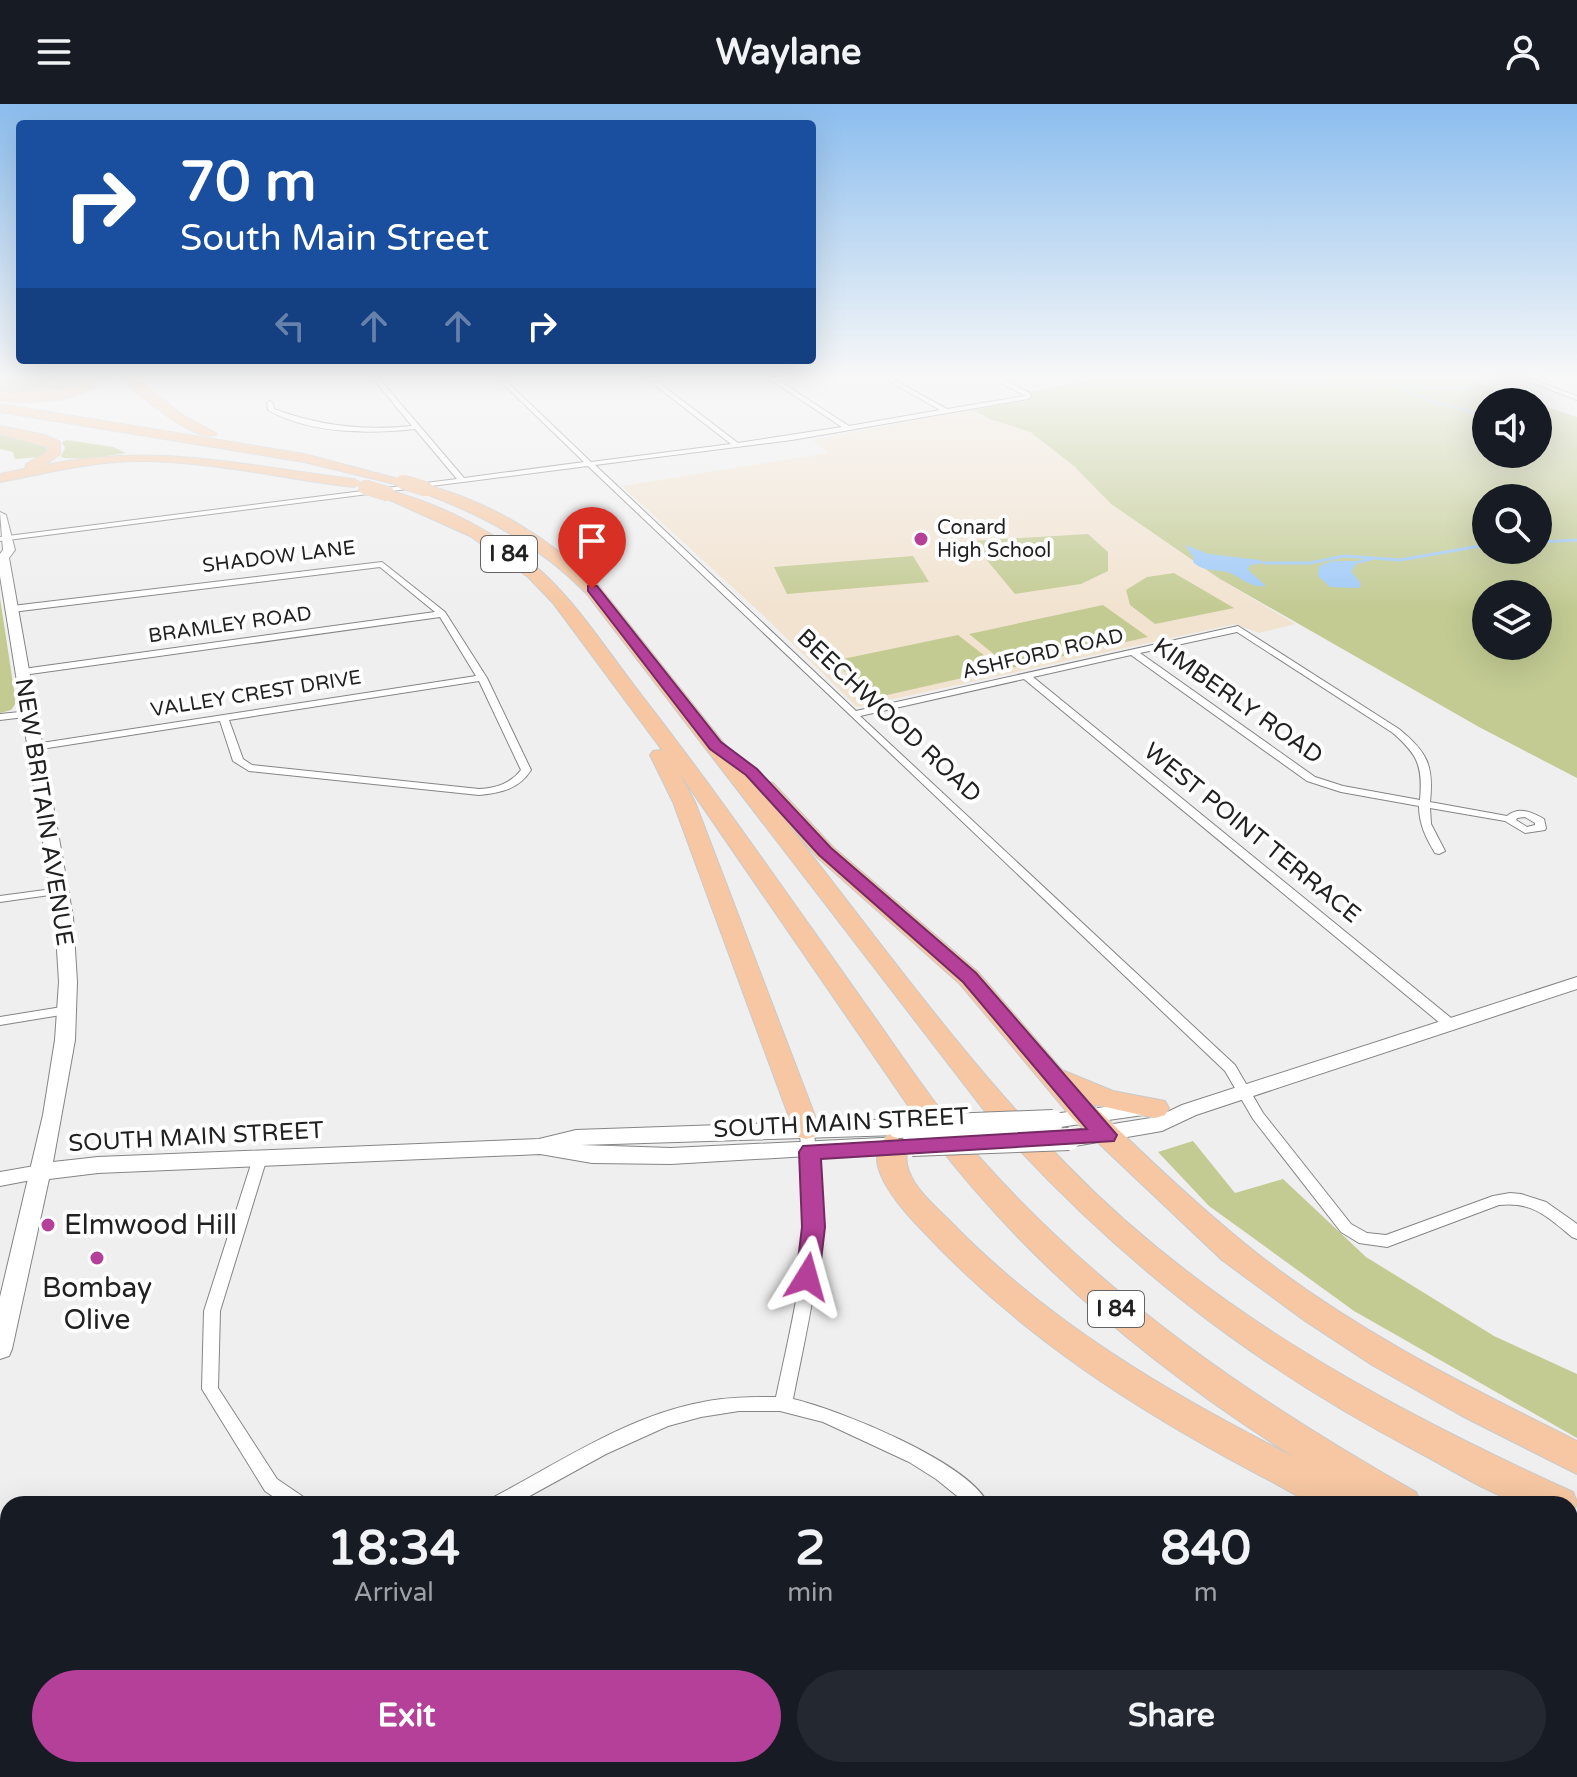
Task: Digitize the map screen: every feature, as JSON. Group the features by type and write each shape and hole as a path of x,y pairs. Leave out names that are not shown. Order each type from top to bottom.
{"highway":[{"path":"0,476 38,464 53,453"},
{"name":"I 84","path":"207,453 260,462 388,494 461,525 516,559 551,590 599,653 754,863 933,1119 998,1198 1083,1280 1181,1361 1298,1442 1389,1496"},
{"name":"I 84","path":"274,453 350,468 426,489 508,525 543,546 576,573 606,606 1000,1111 1052,1169 1106,1220 1201,1298 1306,1370 1441,1448 1543,1496"},
{"path":"0,476 83,462 141,457 256,467 359,485"},
{"path":"599,653 615,689 663,761 684,802 808,1140"},
{"path":"715,745 751,772 825,852 969,978 1097,1126 1233,1252 1316,1312 1443,1390 1577,1458"},
{"path":"1050,1073 1100,1098 1155,1108"},
{"path":"908,1136 890,1163 904,1189 963,1255 1035,1317 1109,1371 1185,1418 1337,1496"}],"main road":[{"path":"0,515 4,539"},
{"name":"NEW BRITAIN AVENUE","path":"0,1349 53,1115 68,1010 65,920 2,556 9,550 4,539"},
{"name":"SOUTH MAIN STREET","path":"908,1136 1053,1121 1097,1126 1162,1124 1189,1110 1247,1094 1577,983"},
{"name":"SOUTH MAIN STREET","path":"651,1145 730,1155 808,1140 908,1136 1069,1139 1097,1126 1155,1108 1189,1110"},
{"path":"730,1131 730,1155"},
{"name":"SOUTH MAIN STREET","path":"40,1172 98,1165 539,1147 578,1154 730,1131 808,1140"}],"street":[{"path":"439,453 462,480"},
{"name":"BEECHWOOD ROAD","path":"579,453 1230,1068 1267,1128 1342,1223 1358,1236 1379,1242 1395,1239 1498,1200 1516,1197 1543,1206 1577,1233"},
{"path":"4,539 675,453"},
{"name":"SHADOW LANE","path":"12,609 374,563 391,569 442,614 482,678 526,766 521,778 495,790 468,791 249,768 238,761 224,718"},
{"name":"BRAMLEY ROAD","path":"23,672 442,614"},
{"name":"ASHFORD ROAD","path":"855,714 1238,629 1396,731 1414,747 1424,766 1424,803"},
{"name":"KIMBERLY ROAD","path":"1132,652 1302,775 1341,789 1509,819"},
{"name":"WEST POINT TERRACE","path":"1025,675 1451,1025"},
{"name":"VALLEY CREST DRIVE","path":"35,747 482,678"},
{"path":"0,717 30,714"},
{"path":"1424,803 1424,824 1439,851"},
{"path":"0,899 60,891"},
{"path":"0,1021 68,1010"},
{"path":"783,1404 813,1244 808,1140"},
{"path":"260,1158 212,1311 210,1389 271,1485 287,1496"},
{"name":"SOUTH MAIN STREET","path":"0,1179 40,1172"},
{"path":"513,1496 636,1430 673,1414 717,1405 783,1404 854,1427 912,1453 972,1496"}],"shaded area":[{"name":"Conard High School","path":"828,453 1057,453 1111,504 1220,579 1295,624 1259,633 1235,624 857,707 764,616 622,486"}],"green space":[{"path":"13,453 44,453 39,457 15,459"},
{"path":"62,453 126,453 88,459 61,456"},
{"path":"1057,453 1472,453 1472,468 1552,468 1552,453 1577,453 1577,778 1479,727 1220,579 1111,504"},
{"path":"1088,534 1108,552 1108,571 1081,584 1015,594 971,541"},
{"path":"913,556 929,582 787,594 774,567"},
{"path":"1174,573 1234,608 1155,624 1130,605 1126,590 1147,577"},
{"path":"0,598 16,703 11,710 0,713"},
{"path":"1103,605 1148,637 1011,668 969,634"},
{"path":"958,635 1002,669 874,698 833,661"},
{"path":"1193,1141 1235,1193 1283,1179 1366,1257 1494,1336 1577,1374 1577,1438 1354,1311 1209,1206 1158,1152"}],"water":[{"path":"1185,545 1209,554 1260,560 1265,563 1250,565 1248,570 1266,586 1251,584 1230,573 1197,565"},
{"path":"1332,561 1358,562 1351,571 1361,584 1359,588 1330,587 1318,576 1319,566"}],"waterway":[{"path":"1552,541 1577,540"},
{"path":"1265,563 1310,563 1344,556 1400,560 1472,547"},
{"path":"1358,562 1371,559"}],"place":[{"name":"Conard High School","path":"921,539"},
{"name":"Elmwood Hill","path":"48,1225"},
{"name":"Bombay Olive","path":"97,1258"}],"route":[{"path":"592,589 715,745 751,772 825,852 985,993 1083,1112 1107,1135 810,1152 813,1244 807,1277"}]}
